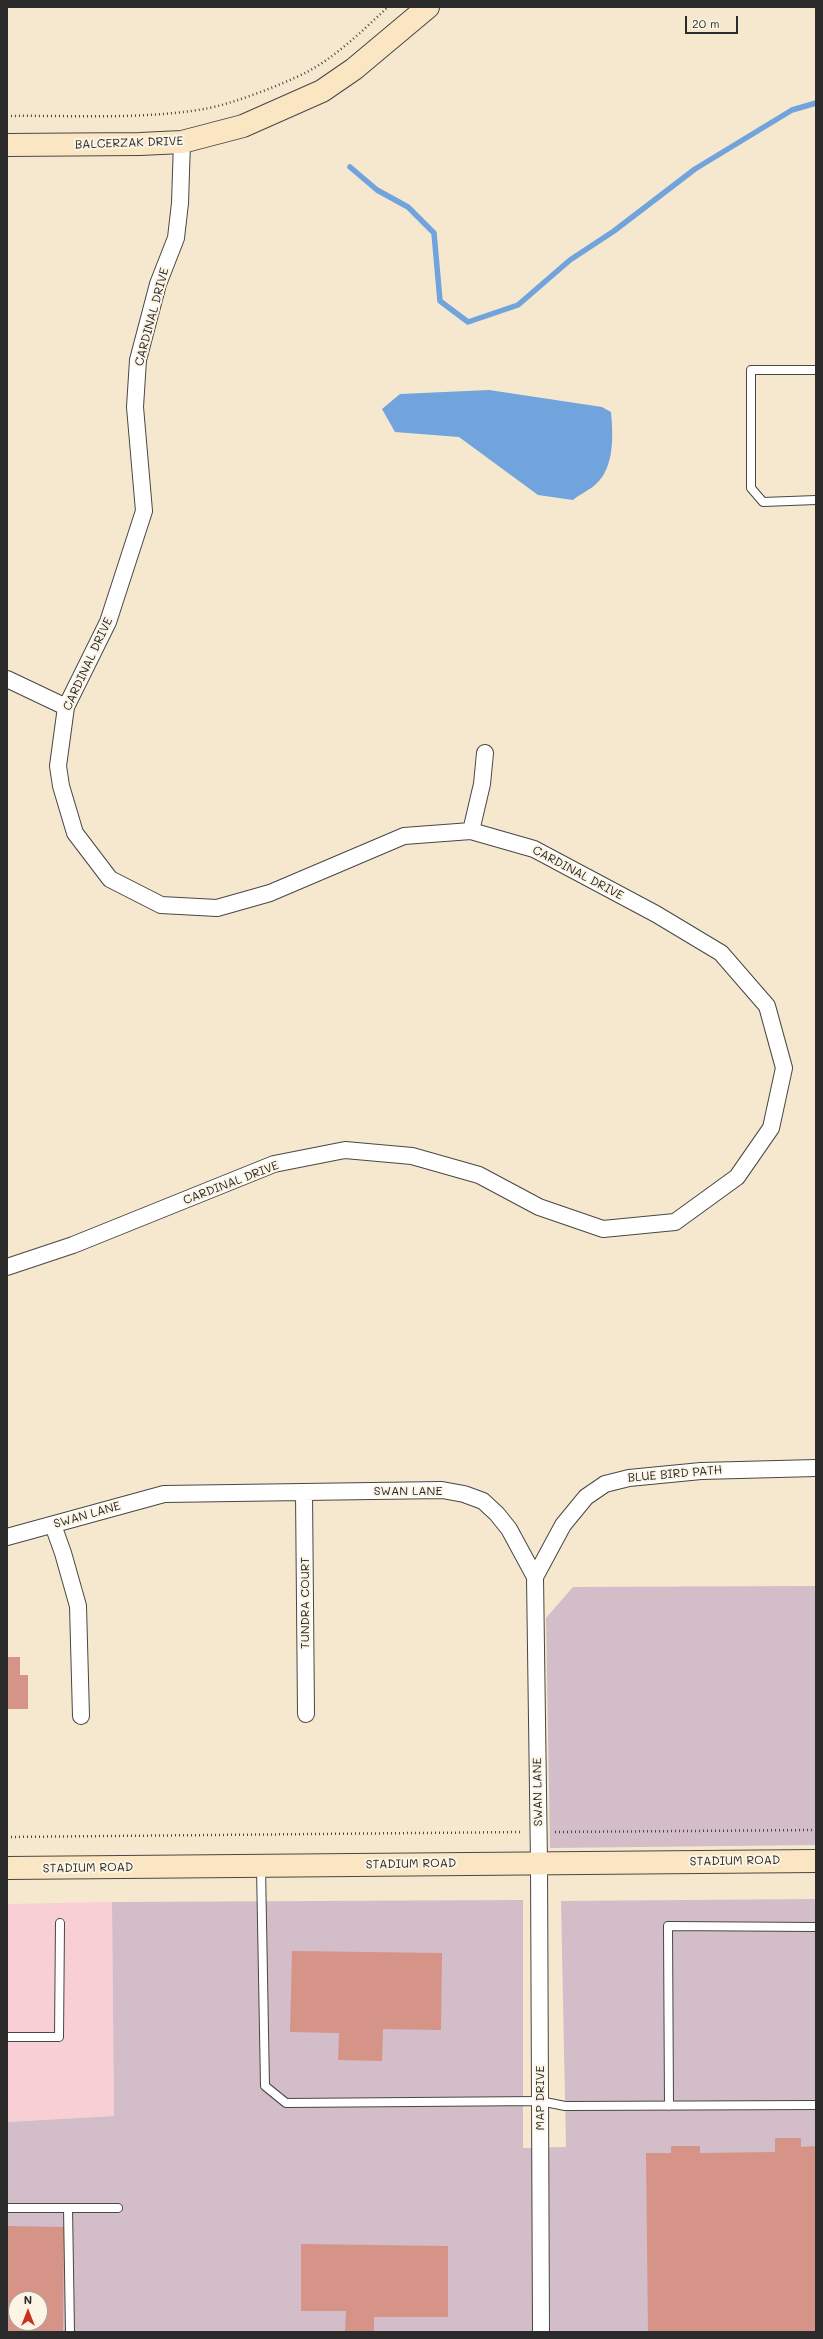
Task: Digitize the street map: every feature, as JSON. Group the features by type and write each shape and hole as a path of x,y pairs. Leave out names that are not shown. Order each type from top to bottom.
{"street":[{"name":"BALCERZAK DRIVE","path":"7,145 140,144 182,142 243,126 322,91 354,68 428,7"},
{"name":"CARDINAL DRIVE","path":"7,1267 73,1245 274,1164 345,1150 412,1156 479,1175 539,1207 603,1229 674,1222 737,1177 772,1128 784,1068 767,1006 721,952 656,914 534,849 471,830 404,836 270,893 217,908 161,905 110,879 75,833 61,786 58,766 66,707 108,622 144,511 135,408 138,360 158,284 176,238 180,203 182,142"},
{"path":"7,679 66,707"},
{"path":"471,830 482,784 485,754"},
{"name":"BLUE BIRD PATH","path":"536,1577 563,1525 586,1497 605,1484 629,1478 686,1472 816,1468"},
{"name":"SWAN LANE","path":"7,1537 164,1494 442,1490 464,1494 482,1501 505,1524 536,1577 539,1863"},
{"name":"TUNDRA COURT","path":"304,1492 306,1714"},
{"path":"53,1525 68,1566 78,1606 81,1716"},
{"name":"STADIUM ROAD","path":"7,1868 816,1861"},
{"name":"MAP DRIVE","path":"539,1863 541,2332"}],"lane":[{"path":"816,370 751,370 751,488 756,497 763,502 816,500"},
{"path":"261,1866 265,2086 286,2103 540,2101 565,2106 816,2105"},
{"path":"7,2037 59,2037 60,1923"},
{"path":"669,2106 668,1926 816,1927"},
{"path":"7,2208 118,2208"},
{"path":"68,2208 70,2332"}],"path":[{"path":"7,116 157,114 206,109 252,94 308,72 356,37 388,7"},
{"path":"7,1837 816,1830"}],"shaded area":[{"path":"816,1586 816,1845 550,1848 546,1618 573,1587"},
{"path":"816,1899 816,2332 7,2332 7,2122 114,2116 112,1902 523,1900 523,2148 566,2147 561,1901"},
{"path":"112,1902 114,2116 7,2122 7,1904"}],"water":[{"path":"489,390 602,407 611,412 612,440 610,460 602,477 594,486 573,500 538,495 459,437 395,432 382,409 400,394"}],"building":[{"path":"7,1657 20,1657 20,1675 28,1675 28,1709 7,1709"},
{"path":"292,1951 442,1953 441,2030 383,2029 382,2061 338,2060 339,2033 290,2032"},
{"path":"775,2138 801,2138 801,2147 816,2146 816,2332 648,2332 646,2153 671,2153 671,2146 700,2146 700,2153 775,2152"},
{"path":"7,2226 64,2227 63,2332 7,2332"},
{"path":"301,2244 448,2246 448,2317 374,2317 374,2332 345,2332 346,2311 301,2311"}],"waterway":[{"path":"350,167 377,190 408,207 434,233 440,301 468,322 518,305 570,260 614,231 695,169 792,110 816,103"}]}
